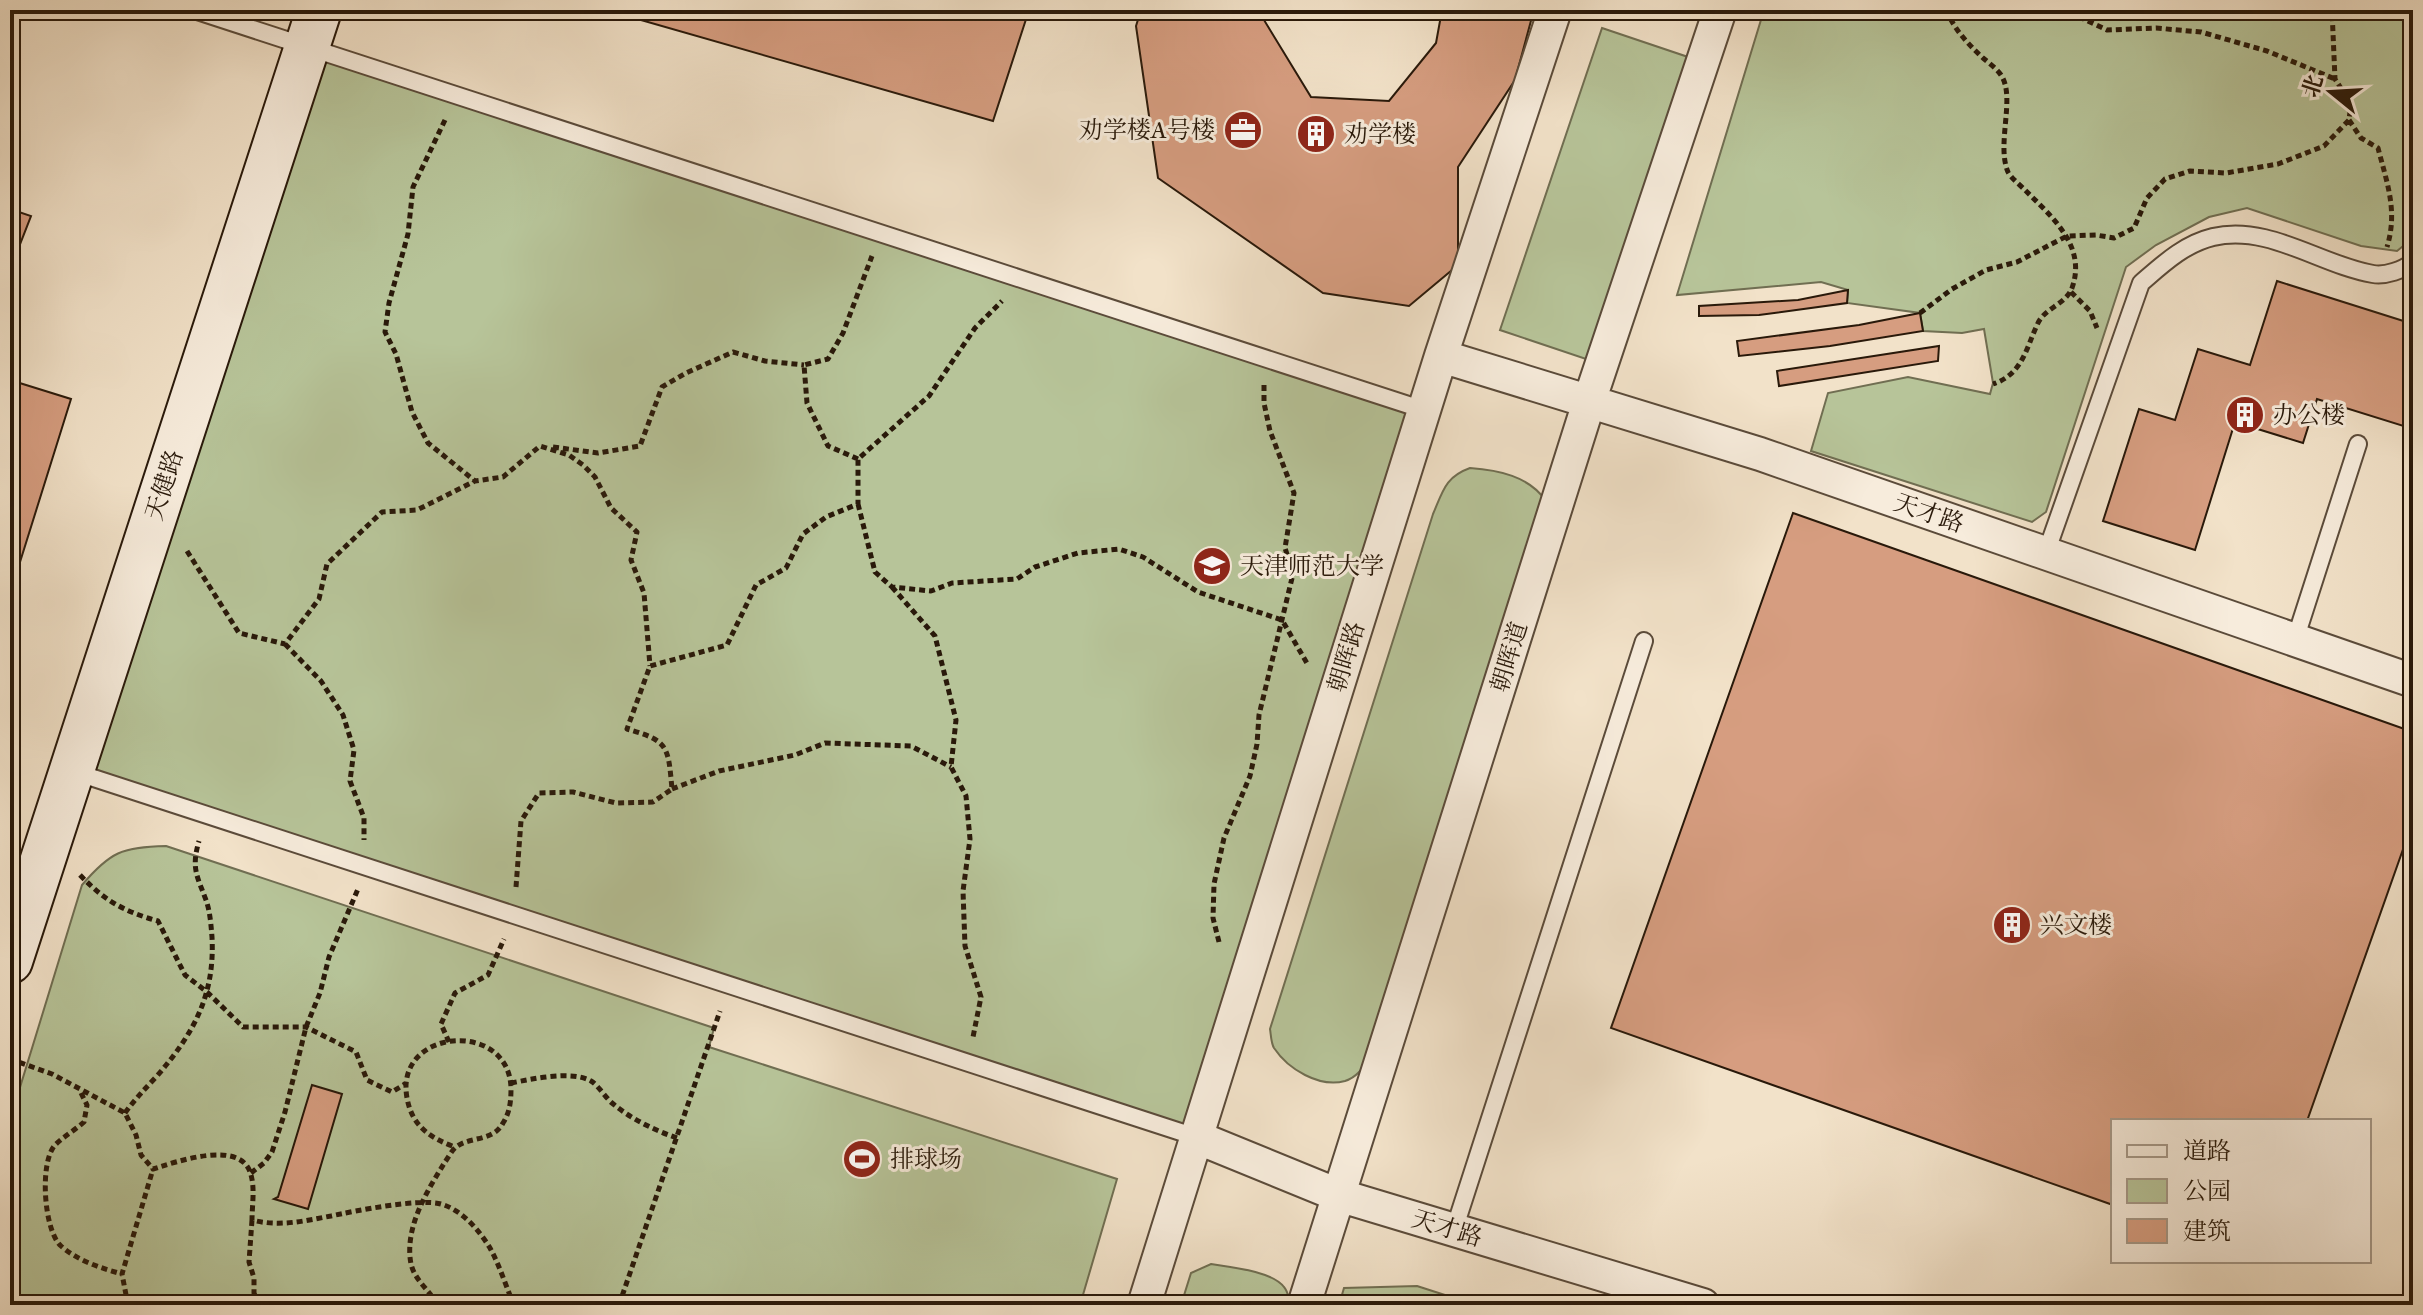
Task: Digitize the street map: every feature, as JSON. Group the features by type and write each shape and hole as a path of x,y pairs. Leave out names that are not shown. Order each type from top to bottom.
{"street":[{"name":"朝晖路","path":"1144,1305 1441,356 1555,10"},
{"name":"朝晖道","path":"1304,1305 1589,402 1720,10"},
{"name":"天健路","path":"10,961 313,28"},
{"name":"天才路","path":"1441,356 1760,454 2413,681"},
{"name":"天才路","path":"1196,1137 1338,1195 1703,1305"}],"lane":[{"path":"194,10 313,28 456,96 1424,410"},
{"path":"2046,553 2141,283 2173,254 2213,237 2252,235 2375,275 2405,269 2413,262"},
{"path":"2295,640 2358,444"},
{"path":"1454,1230 1644,641"},
{"path":"72,771 1196,1137"}],"path":[{"path":"1946,10 1955,31 2003,76 2006,97 2003,141 2008,173 2067,236 2075,256 2071,292 2041,317 2027,355 2019,366 2007,379 1993,384"},
{"path":"2072,10 2075,15 2107,30 2156,28 2201,32 2267,51 2335,79"},
{"path":"1920,313 1952,289 1986,270 2017,262 2067,236 2114,238 2134,228 2147,198 2165,179 2190,171 2226,173 2254,169 2301,157 2324,146 2349,120 2351,104 2335,79 2332,10"},
{"path":"456,96 413,187 408,234 389,303 385,332 396,354 412,412 428,443 475,481"},
{"path":"2349,120 2361,138 2378,148 2389,189 2393,227 2375,275"},
{"path":"285,644 319,599 327,564 382,512 417,510 475,481 503,477 540,446 598,453 640,446 662,387 733,352 765,361 804,365 828,359 843,333 880,233"},
{"path":"968,1062 981,997 965,946 963,891 970,839 966,796 951,767 956,720 935,636 875,572 858,504 858,459 929,396 975,328 1023,280"},
{"path":"1222,952 1213,918 1214,884 1224,838 1250,776 1259,715 1293,574 1285,548 1294,493 1270,431 1264,403 1265,358"},
{"path":"804,365 807,403 828,446 858,459"},
{"path":"540,446 569,455 583,465 595,477 611,508 637,532 631,560 644,593 650,666 627,729 656,738 669,754 672,789"},
{"path":"650,666 727,645 756,585 786,568 803,534 826,517 858,504"},
{"path":"155,513 196,560 239,633 285,644 321,681 343,715 354,750 350,781 364,818 364,865 355,900 329,957 320,993 306,1027 272,1152 251,1173"},
{"path":"892,587 931,591 952,583 1017,579 1035,567 1078,553 1119,549 1143,557 1198,592 1282,620 1317,679 1328,715"},
{"path":"449,1042 441,1024 449,1003 455,993 488,975 514,914 521,821 539,793 573,792 616,803 653,802 672,789 719,771 795,755 825,743 911,746 951,767"},
{"path":"125,1113 197,1023 207,992 212,937 207,902 195,875 198,847 208,815"},
{"path":"47,847 72,866 100,896 127,912 158,921 185,975 243,1027 306,1027 356,1052 367,1080 392,1092 405,1084"},
{"path":"619,1305 729,984"},
{"path":"437,1305 419,1282 411,1264 411,1240 421,1204 455,1147 494,1134 502,1126 511,1102 508,1070 499,1055 467,1040 428,1048 411,1064 405,1084 414,1121 429,1135 455,1147"},
{"path":"10,1059 43,1070 125,1113 136,1135 141,1155 153,1169"},
{"path":"511,1083 558,1077 592,1081 614,1105 655,1130 677,1138"},
{"path":"80,1091 87,1105 84,1122 53,1146 45,1169 43,1188 57,1243 77,1259 122,1274"},
{"path":"153,1169 206,1153 242,1162 251,1173 249,1262 259,1305"},
{"path":"128,1305 122,1274 153,1169"},
{"path":"252,1220 269,1224 299,1222 385,1206 437,1203 464,1216 490,1248 514,1305"}],"green space":[{"path":"1764,10 2413,10 2413,238 2397,251 2361,246 2247,208 2209,217 2156,245 2126,267 2046,512 2032,522 1811,451 1828,393 1908,377 1990,394 1993,383 1984,329 1962,333 1923,331 1920,313 1847,303 1848,290 1821,282 1677,295"},
{"path":"1602,28 1691,58 1589,360 1500,330"},
{"path":"307,47 1424,410 1196,1137 72,771"},
{"path":"1470,468 1491,470 1522,480 1546,501 1372,1055 1354,1077 1345,1081 1325,1082 1305,1075 1287,1063 1274,1048 1270,1029 1433,514 1450,480"},
{"path":"166,846 714,1028 709,1047 1117,1179 1080,1305 10,1305 10,1120 82,885 109,858 127,850"},
{"path":"1211,1264 1270,1277 1285,1289 1291,1305 1181,1305 1191,1273"},
{"path":"1417,1286 1476,1305 1339,1305 1344,1288"}],"building":[{"path":"606,10 1029,10 993,121"},
{"name":"劝学楼","path":"1141,10 1263,10 1264,20 1311,97 1389,101 1436,43 1442,10 1531,10 1532,17 1515,80 1458,167 1458,265 1409,306 1323,293 1158,178 1136,26"},
{"path":"10,209 31,216 10,270"},
{"name":"办公楼","path":"2277,281 2413,324 2413,429 2317,399 2303,443 2235,422 2195,550 2103,521 2139,409 2175,420 2198,349 2250,365"},
{"path":"1848,290 1847,303 1759,315 1699,316 1699,306 1798,300"},
{"path":"1920,313 1923,331 1739,356 1737,341 1859,325"},
{"path":"1939,346 1938,361 1779,386 1777,371"},
{"path":"10,380 71,399 10,594"},
{"name":"兴文楼","path":"1793,513 2413,732 2413,821 2308,1119 2111,1119 2111,1204 1611,1028"},
{"path":"312,1085 342,1094 308,1209 274,1199 278,1197"}],"place":[{"name":"劝学楼A号楼","path":"1243,130"},
{"name":"劝学楼","path":"1316,134"},
{"name":"办公楼","path":"2245,415"},
{"name":"天津师范大学","path":"1212,566"},
{"name":"兴文楼","path":"2012,925"},
{"name":"排球场","path":"862,1159"}]}
